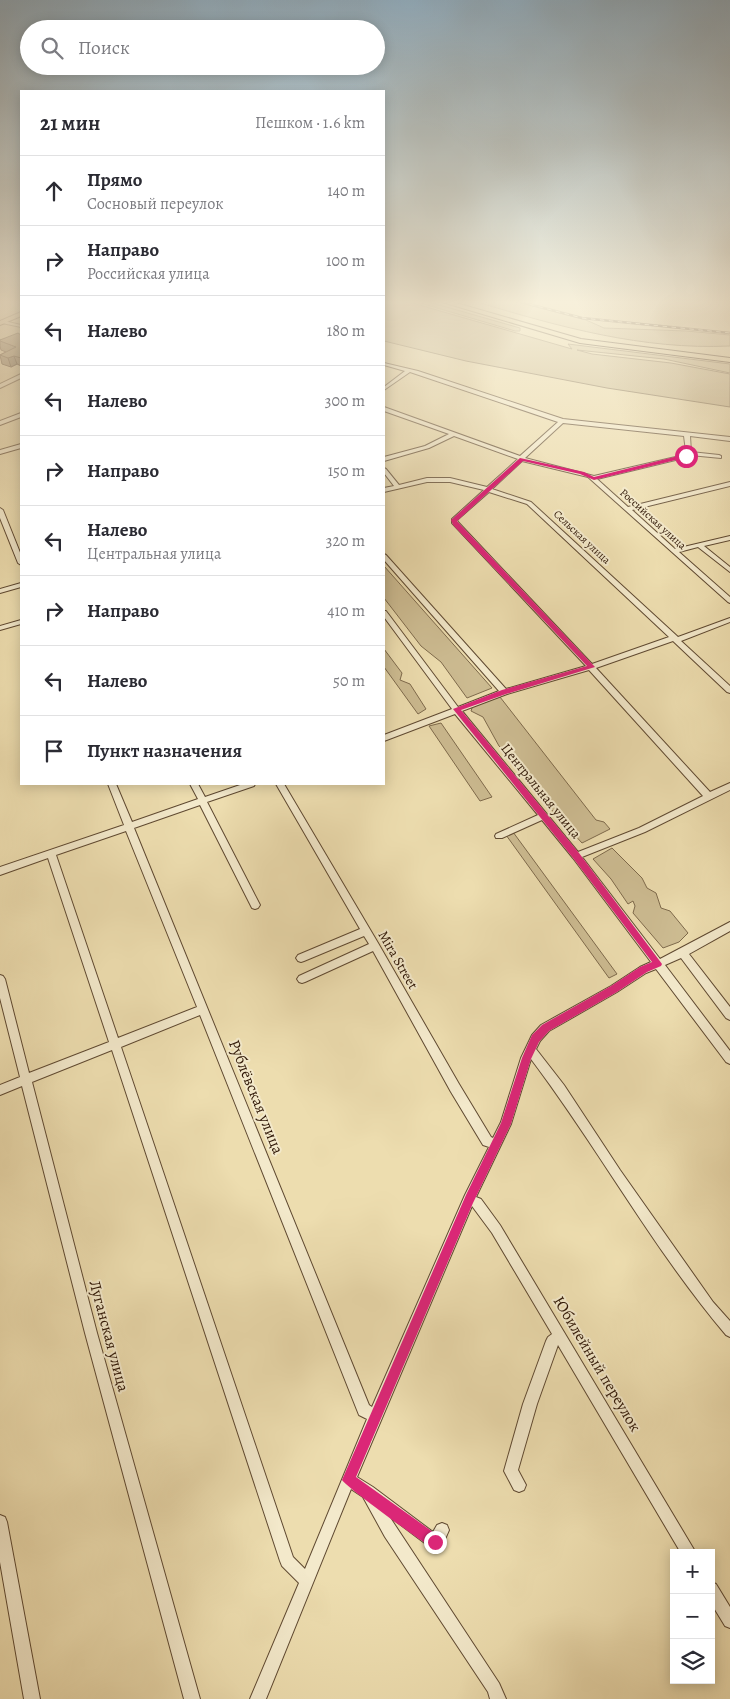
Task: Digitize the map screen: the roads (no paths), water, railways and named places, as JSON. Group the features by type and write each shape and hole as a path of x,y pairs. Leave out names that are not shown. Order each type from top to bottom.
{"street":[{"path":"444,381 562,420 730,439"},
{"name":"Российская улица","path":"385,409 522,459 582,473 594,478 730,601"},
{"path":"0,423 20,415"},
{"path":"562,420 454,520 455,523 592,667 708,796"},
{"path":"385,459 427,447 454,434"},
{"path":"687,435 689,453"},
{"path":"0,452 20,446"},
{"path":"594,478 681,458 689,453 719,457"},
{"path":"385,471 398,487"},
{"name":"Сельская улица","path":"385,490 441,479 462,482 529,503 730,690"},
{"path":"628,509 730,484"},
{"path":"0,510 20,560"},
{"path":"674,551 730,538"},
{"path":"700,546 730,570"},
{"path":"385,557 504,692"},
{"path":"0,591 20,585"},
{"name":"Центральная улица","path":"385,614 456,709 576,856 730,1059"},
{"path":"385,738 504,692 592,667 730,620"},
{"path":"0,628 20,622"},
{"name":"Рублёвская улица","path":"112,785 364,1410 375,1416"},
{"path":"195,785 204,800 255,905"},
{"path":"0,871 248,785"},
{"name":"Mira Street","path":"281,785 375,946 455,1088 487,1141 496,1146"},
{"path":"576,856 642,830 730,786"},
{"path":"498,836 544,816"},
{"path":"51,853 192,1281 287,1561 306,1580"},
{"path":"258,1699 375,1416 470,1199 506,1124 530,1050 536,1038 545,1028 614,989 643,970 682,952 730,926"},
{"path":"302,958 366,931"},
{"path":"302,979 375,946"},
{"path":"682,952 730,1015"},
{"name":"Луганская улица","path":"0,980 91,1333 192,1699"},
{"path":"0,1090 203,1009"},
{"path":"530,1050 560,1089 616,1174 709,1306 730,1331"},
{"name":"Юбилейный переулок","path":"470,1199 477,1203 496,1229 688,1549"},
{"path":"518,1485 511,1471 530,1404 552,1341 560,1336"},
{"path":"348,1480 368,1492 435,1542 442,1530"},
{"path":"368,1492 390,1532 494,1688 498,1699"},
{"path":"0,1522 32,1699"},
{"path":"714,1594 730,1620"}]}
